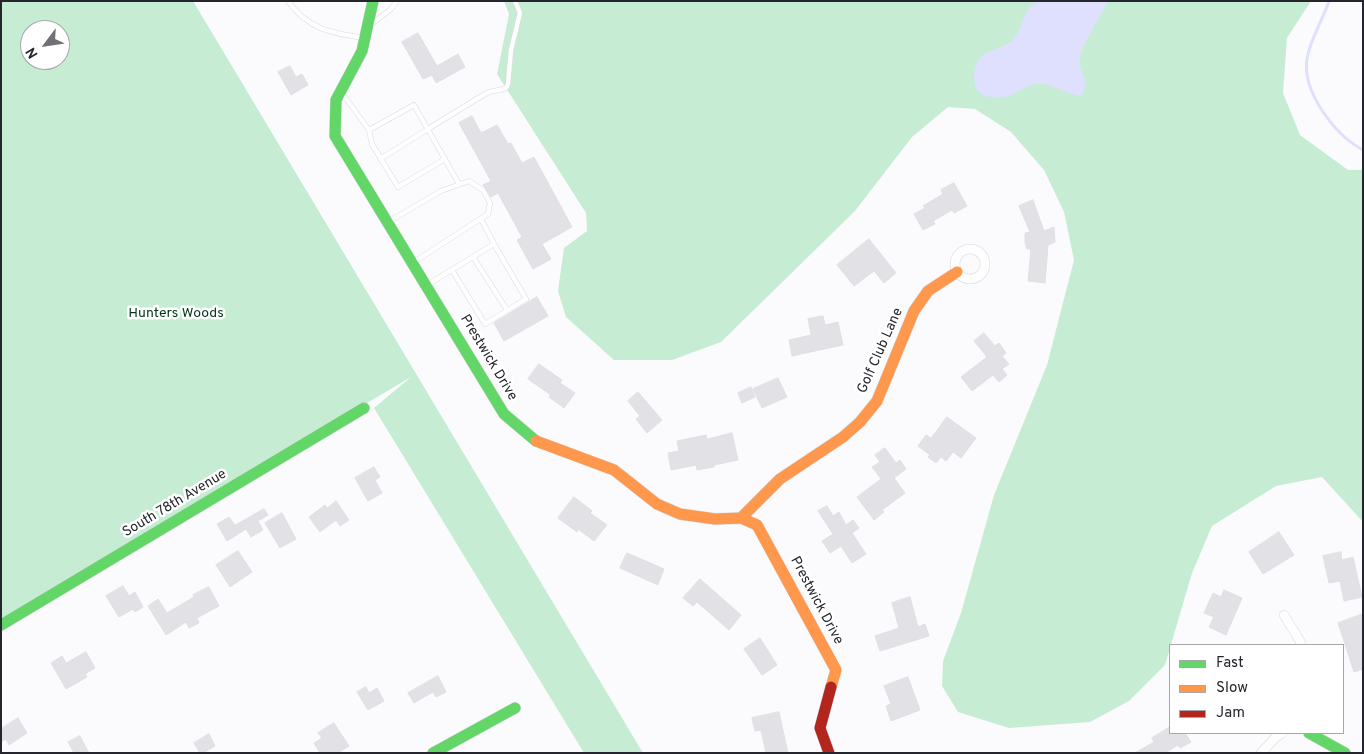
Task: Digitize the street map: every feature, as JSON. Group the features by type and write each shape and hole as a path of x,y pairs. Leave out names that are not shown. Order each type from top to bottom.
{"street":[{"name":"Prestwick Drive","path":"373,1 362,51 336,100 335,136 412,263 504,414 537,442 614,470 657,504 680,514 714,519 741,518 757,525 836,670 820,728 829,753"},
{"name":"Golf Club Lane","path":"741,518 780,479 843,437 860,422 877,401 914,311 928,291 957,272"},
{"name":"South 78th Avenue","path":"1,625 364,408"},
{"path":"1284,614 1301,644"},
{"path":"433,753 515,708"},
{"path":"1260,753 1280,734"},
{"path":"1311,734 1345,753"}],"lane":[{"path":"288,1 294,10 309,23 329,32 364,38"},
{"path":"367,26 390,10 397,1"},
{"path":"380,159 486,94 506,88 511,50 520,13 515,1"},
{"path":"341,91 369,130 372,144 398,187 445,159"},
{"path":"369,130 414,105 459,184"},
{"path":"388,222 441,191 459,184 469,181 483,190 490,203 488,214 412,263"},
{"path":"452,270 485,324 526,299 480,219"},
{"path":"426,285 494,244"},
{"path":"473,257 508,310"}],"green space":[{"name":"Hunters Woods","path":"1,1 193,1 643,753 584,753 374,408 411,377 1,620"},
{"path":"504,1 1311,1 1287,38 1283,93 1300,135 1348,170 1363,170 1363,522 1322,477 1276,486 1212,526 1192,573 1171,644 1169,644 1165,665 1129,701 1090,722 1009,728 958,712 942,686 943,661 961,613 994,495 1047,365 1074,260 1064,212 1044,170 1011,132 975,109 948,107 912,137 855,211 721,342 672,360 614,360 566,317 558,291 564,248 587,231 586,213 497,74 509,14"}],"water":[{"path":"1037,1 1108,1 1081,54 1080,65 1085,83 1084,91 1080,96 1053,86 1036,84 1001,98 983,95 976,88 974,79 978,61 983,55 1010,42 1015,37 1027,11"}],"building":[{"path":"418,33 437,66 458,54 465,67 436,83 432,75 423,79 402,42"},
{"path":"290,66 296,77 302,74 308,85 291,95 278,72"},
{"path":"472,116 481,133 497,125 508,144 511,143 522,163 534,157 572,227 542,244 551,259 533,269 517,240 522,237 498,193 491,197 483,185 491,181 459,123"},
{"path":"954,183 967,206 954,213 952,210 933,221 935,224 923,230 914,214 943,194 941,190"},
{"path":"1033,200 1044,231 1054,227 1055,242 1048,245 1045,283 1028,281 1031,249 1027,249 1025,233 1030,232 1019,206"},
{"path":"869,239 896,273 884,283 874,271 854,286 837,265"},
{"path":"537,297 548,316 504,341 494,323"},
{"path":"823,316 825,325 838,322 843,345 792,356 789,340 811,335 808,319"},
{"path":"984,333 995,346 999,343 1006,353 1002,356 1009,364 1002,369 1007,375 999,382 993,375 972,391 961,377 987,357 974,341"},
{"path":"539,364 562,380 560,383 575,393 564,408 549,397 551,395 528,379"},
{"path":"778,378 787,397 762,408 753,389"},
{"path":"751,387 755,397 742,403 738,393"},
{"path":"638,392 662,420 647,433 636,419 640,416 628,401"},
{"path":"947,417 976,438 961,458 953,452 946,461 941,457 936,463 928,457 930,455 918,446 926,435 931,438"},
{"path":"732,433 738,460 697,470 696,465 671,470 668,453 679,451 677,441 706,435 707,439"},
{"path":"885,448 896,463 900,460 906,469 894,478 905,493 882,510 884,512 874,520 857,497 881,479 872,467 880,462 875,455"},
{"path":"374,467 380,477 375,480 382,493 368,501 355,478"},
{"path":"574,497 592,511 590,513 607,525 594,541 578,529 577,532 558,518"},
{"path":"336,501 349,520 340,526 336,520 320,532 309,517 325,505 327,508"},
{"path":"827,506 833,516 839,512 846,525 853,520 859,528 852,533 866,554 852,563 841,546 830,553 822,541 833,534 818,511"},
{"path":"264,509 268,515 258,521 263,530 251,537 246,529 227,541 217,524 229,517 235,525"},
{"path":"282,513 296,539 280,548 265,523"},
{"path":"1279,532 1294,555 1263,574 1249,552"},
{"path":"238,551 252,572 230,587 216,565"},
{"path":"1341,552 1342,560 1353,557 1362,597 1344,601 1340,581 1329,583 1323,556"},
{"path":"627,553 664,569 658,585 620,568"},
{"path":"700,579 741,615 729,630 697,602 693,606 683,598"},
{"path":"123,586 129,596 135,592 143,607 135,612 133,609 119,617 106,596"},
{"path":"209,587 219,606 197,618 199,623 189,628 186,622 166,635 148,606 158,599 167,613 194,597 193,595"},
{"path":"1224,590 1242,598 1226,635 1209,627 1214,617 1204,613 1213,593 1221,597"},
{"path":"910,597 918,627 925,624 929,636 880,651 875,636 899,628 892,603"},
{"path":"1363,614 1363,669 1354,672 1338,623"},
{"path":"760,638 777,665 762,675 744,649"},
{"path":"86,652 95,668 85,674 87,677 66,689 51,663 62,656 66,663"},
{"path":"438,676 446,692 436,697 433,692 414,703 408,693"},
{"path":"908,677 920,710 891,721 886,706 891,704 884,686"},
{"path":"366,687 369,693 377,688 384,701 368,710 357,692"},
{"path":"779,712 788,753 766,753 761,730 755,731 752,718"},
{"path":"18,718 27,733 9,745 6,739 1,742 1,729"},
{"path":"334,723 349,746 338,753 320,753 314,743 322,738 318,733"},
{"path":"1169,728 1169,734 1186,734 1191,742 1180,748 1178,745 1165,753 1135,753 1154,742 1152,738"},
{"path":"209,734 215,746 200,753 194,743"},
{"path":"80,736 89,753 74,753 68,742"}],"waterway":[{"path":"1329,1 1309,52 1307,72 1315,98 1323,111 1342,134 1363,150"}],"traffic: fast":[{"path":"373,1 362,51 336,100 335,136 504,414 536,441"},
{"path":"1,625 364,408"},
{"path":"433,753 515,708"},
{"path":"1311,734 1345,753"}],"traffic: slow":[{"path":"741,518 780,479 843,437 860,422 877,401 914,311 928,291 957,272"},
{"path":"536,441 614,470 657,504 680,514 715,519 741,518 757,525 836,670 831,687"}],"traffic: jam":[{"path":"829,753 820,728 831,687"}]}
